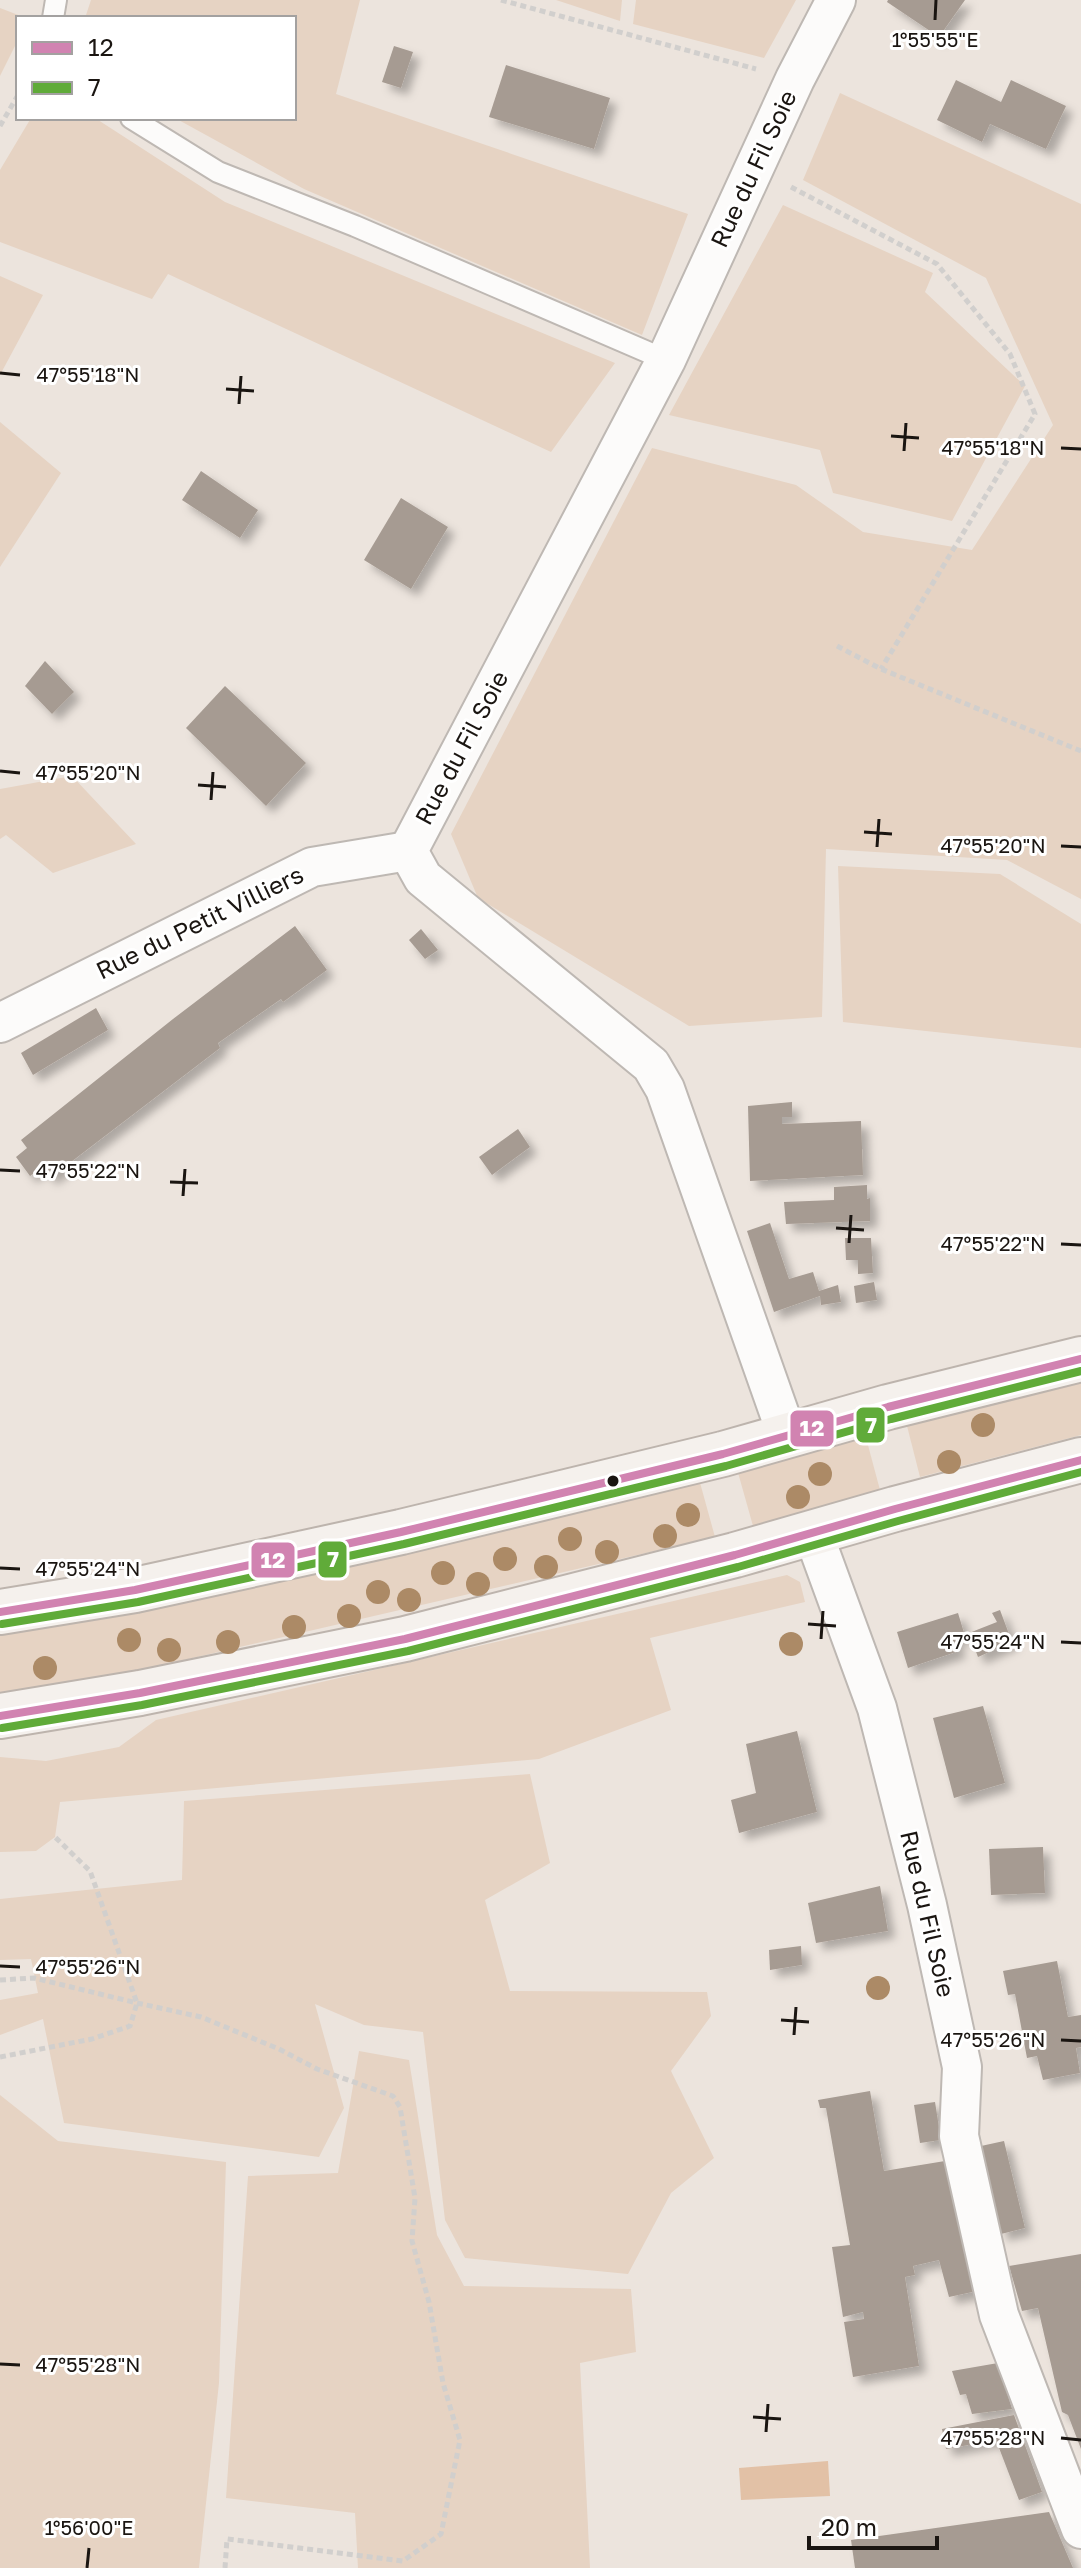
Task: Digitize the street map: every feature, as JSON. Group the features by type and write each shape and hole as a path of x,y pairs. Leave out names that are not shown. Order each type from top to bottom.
{"main road":[{"path":"0,1612 135,1590 401,1532 723,1454 888,1407 1081,1359"},
{"path":"0,1716 140,1693 405,1639 735,1555 1081,1460"}],"street":[{"name":"Rue du Fil Soie","path":"787,1435 665,1089 651,1065 423,878 408,851 666,360 795,79 836,0"},
{"name":"Rue du Petit Villiers","path":"0,1023 312,867 408,851"},
{"name":"Rue du Fil Soie","path":"813,1533 877,1708 927,1905 962,2067 959,2136 999,2315 1080,2521"}],"lane":[{"path":"134,120 218,172 355,226 666,360"}],"path":[{"path":"501,0 522,3 795,79"},
{"path":"0,126 16,98"},
{"path":"754,168 937,264 1010,354 1035,414 881,669"},
{"path":"837,646 881,669 1081,751"},
{"path":"0,2057 92,2039 130,2026 137,2003 90,1871 55,1837"},
{"path":"0,1980 34,1978 201,2017 279,2049 317,2069 393,2096 400,2107 415,2198 412,2241 429,2302 443,2383 460,2440 441,2534 403,2561 227,2539 225,2568"}],"shaded area":[{"path":"91,0 360,0 336,94 688,214 642,335 304,189 179,120 296,120 296,16 86,16"},
{"path":"556,0 622,0 620,21"},
{"path":"636,0 796,0 764,58 633,24"},
{"path":"0,8 21,16 16,16 16,44 0,76"},
{"path":"840,93 1081,204 1081,899 1007,860 826,849 822,1017 689,1026 478,898 451,834 652,448 796,485 863,532 972,550 1053,425 986,278 803,180"},
{"path":"30,120 98,120 225,202 615,363 551,452 168,274 152,299 0,242 0,170"},
{"path":"783,205 933,273 925,292 1025,386 952,521 833,493 820,450 669,415"},
{"path":"0,276 43,295 0,375"},
{"path":"0,422 61,473 0,567"},
{"path":"72,776 136,844 53,873 6,835 0,839 0,789"},
{"path":"838,866 1000,874 1081,924 1081,1048 843,1022"},
{"path":"1081,1379 1081,1435 920,1477 906,1422"},
{"path":"865,1434 880,1490 753,1526 737,1469"},
{"path":"699,1479 715,1537 128,1673 0,1694 0,1635 110,1618"},
{"path":"787,1575 800,1582 805,1602 650,1638 671,1710 539,1759 60,1802 55,1837 36,1851 0,1852 0,1757 46,1761 119,1747 156,1720"},
{"path":"530,1774 550,1863 485,1900 510,1991 707,1992 711,2016 671,2071 714,2158 671,2193 628,2274 465,2258 445,2220 423,2032 364,2025 315,2004 344,2108 319,2157 64,2123 43,2019 0,2035 0,2000 38,1993 31,1959 0,1960 0,1899 182,1880 184,1801"},
{"path":"359,2051 409,2060 437,2235 464,2286 631,2289 636,2352 580,2363 590,2568 358,2568 355,2513 226,2498 248,2176 338,2173"},
{"path":"0,2095 58,2141 226,2162 219,2383 199,2568 0,2568"},
{"path":"828,2461 830,2496 741,2500 739,2468"}],"building":[{"path":"888,0 965,0 939,37"},
{"path":"394,46 413,52 401,88 382,82"},
{"path":"506,65 610,98 594,149 489,117"},
{"path":"956,80 1001,102 1011,80 1066,106 1046,149 990,124 982,142 937,120"},
{"path":"201,471 258,510 240,538 182,500"},
{"path":"401,498 448,527 411,589 364,560"},
{"path":"45,661 74,692 52,714 25,686"},
{"path":"225,686 306,763 266,806 186,728"},
{"path":"295,926 327,970 218,1043 220,1048 50,1178 42,1167 30,1176 16,1157 27,1148 21,1140"},
{"path":"421,929 438,950 425,959 409,940"},
{"path":"96,1008 108,1030 33,1075 21,1053"},
{"path":"792,1102 792,1117 782,1117 782,1124 861,1121 863,1175 750,1181 748,1106"},
{"path":"518,1129 530,1147 492,1175 479,1157"},
{"path":"867,1185 870,1221 786,1224 784,1202 834,1200 834,1187"},
{"path":"770,1223 789,1279 813,1272 819,1291 838,1285 841,1302 821,1305 820,1296 774,1312 747,1231"},
{"path":"845,1238 871,1238 873,1273 858,1274 858,1260 846,1260"},
{"path":"874,1282 877,1300 856,1303 854,1286"},
{"path":"1000,1610 1012,1642 978,1657 969,1633 997,1622 992,1613"},
{"path":"958,1613 965,1636 955,1639 959,1651 908,1668 897,1632"},
{"path":"983,1706 1005,1783 954,1798 933,1718"},
{"path":"797,1731 817,1812 739,1833 731,1800 756,1793 746,1744"},
{"path":"1043,1847 1045,1893 991,1895 989,1849"},
{"path":"880,1886 888,1931 816,1943 808,1903"},
{"path":"801,1946 802,1965 770,1970 769,1950"},
{"path":"1057,1961 1068,2017 1081,2015 1081,2047 1076,2048 1080,2073 1043,2080 1037,2056 1027,2058 1015,1994 1008,1995 1003,1971"},
{"path":"870,2091 884,2171 945,2161 977,2291 949,2297 939,2260 913,2266 915,2275 905,2277 919,2366 853,2377 844,2322 864,2319 863,2312 843,2317 832,2247 850,2245 826,2108 820,2108 818,2100"},
{"path":"935,2102 941,2140 920,2143 914,2105"},
{"path":"1004,2141 1025,2228 1001,2234 981,2146"},
{"path":"1081,2254 1081,2449 1068,2415 1062,2412 1038,2308 1022,2311 1009,2266"},
{"path":"998,2363 1012,2409 972,2414 966,2394 960,2395 952,2371"},
{"path":"1014,2415 1042,2492 1019,2500 996,2440 946,2449 942,2429"},
{"path":"1049,2512 1073,2568 855,2568 851,2540"}],"transit line":[{"name":"12","path":"0,1612 135,1590 401,1532 723,1454 888,1407 1081,1359"},
{"name":"7","path":"2,1624 138,1602 404,1544 726,1466 891,1419 1081,1371"},
{"name":"12","path":"0,1716 140,1693 405,1639 735,1555 1081,1460"},
{"name":"7","path":"2,1728 142,1705 408,1651 738,1567 1081,1472"}]}
